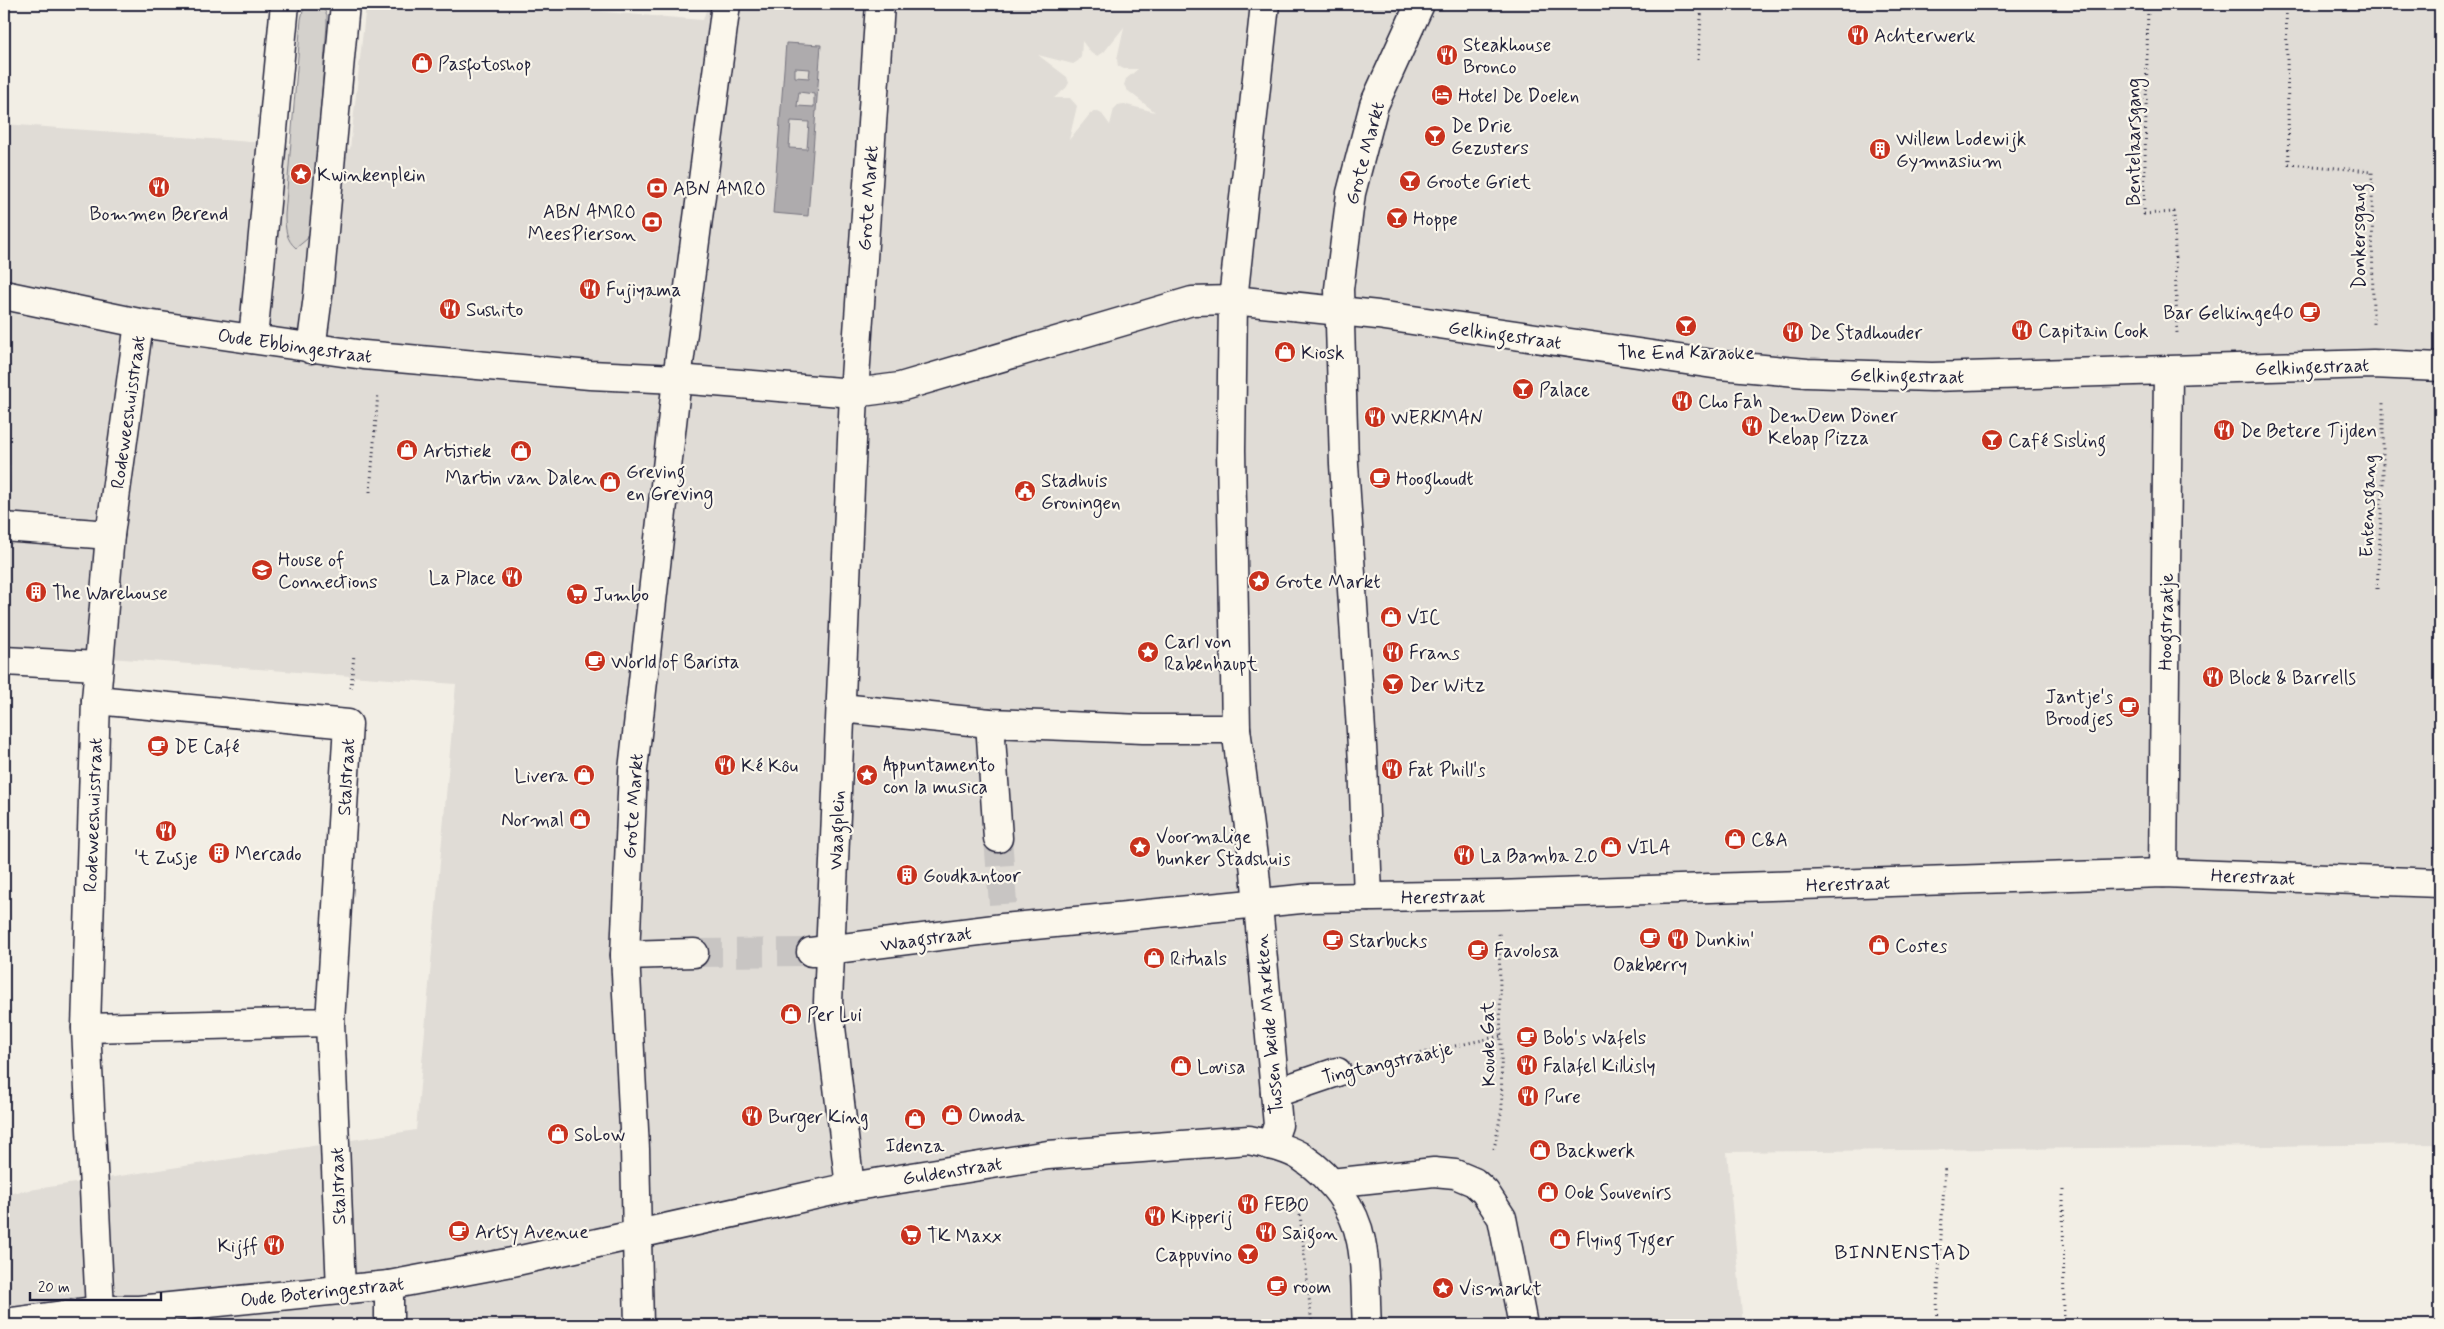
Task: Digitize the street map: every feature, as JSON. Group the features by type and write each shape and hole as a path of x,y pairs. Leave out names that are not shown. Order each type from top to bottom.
{"street":[{"path":"253,340 285,4"},
{"path":"311,349 318,296 345,4"},
{"name":"Grote Markt","path":"639,1325 635,1149 625,955 633,770 677,379 726,4"},
{"name":"Grote Markt","path":"841,708 854,393 880,4"},
{"path":"1232,300 1265,4"},
{"name":"Grote Markt","path":"1368,897 1363,762 1344,464 1339,289 1351,193 1374,105 1420,4"},
{"name":"Oude Ebbingestraat","path":"4,295 139,322 311,349 590,375 677,379"},
{"path":"677,379 854,393 900,387 1192,301 1232,300 1339,311"},
{"name":"Tussen beide Markten","path":"1232,300 1231,450 1236,728 1255,872 1256,902 1278,1125 1271,1145"},
{"name":"Gelkingestraat","path":"1339,311 1378,315 1720,365 1807,374 1932,377 2379,365 2440,367"},
{"name":"Rodeweeshuisstraat","path":"100,1310 86,1028 96,700 110,535 139,322"},
{"name":"Hoogstraatje","path":"2163,873 2173,371"},
{"path":"4,527 110,535"},
{"path":"4,661 98,666"},
{"name":"Stalstraat","path":"96,700 348,724 330,1022 340,1290"},
{"path":"841,708 990,723 1143,730 1236,728"},
{"name":"Waagplein","path":"821,951 841,708"},
{"path":"990,723 998,838"},
{"name":"Herestraat","path":"1256,902 1311,898 1498,895 2163,873 2440,883"},
{"name":"Waagstraat","path":"821,951 1003,916 1256,902"},
{"path":"821,951 850,1187"},
{"path":"625,955 694,953"},
{"path":"86,1028 330,1022"},
{"name":"Tingtangstraatje","path":"1275,1093 1337,1072"},
{"name":"Guldenstraat","path":"637,1234 850,1187 1048,1155 1249,1140 1271,1145"},
{"path":"1271,1145 1302,1158 1331,1183 1341,1195 1353,1217 1361,1241 1368,1325"},
{"path":"1331,1183 1434,1172 1455,1174 1474,1182 1485,1192 1502,1218 1523,1325"},
{"name":"Oude Boteringestraat","path":"4,1323 100,1310 139,1310 389,1285 512,1262 637,1234"},
{"path":"389,1285 389,1325"}],"path":[{"path":"1698,60 1702,4"},
{"name":"Bentelaarsgang","path":"2148,4 2144,214 2174,212 2173,371"},
{"name":"Donkersgang","path":"2286,4 2289,164 2372,171 2379,365"},
{"name":"Entensgang","path":"2377,589 2383,483 2379,365"},
{"path":"370,492 375,422"},
{"path":"351,693 354,654"},
{"name":"Koude Gat","path":"1485,1192 1502,1108 1498,895"},
{"name":"Tingtangstraatje","path":"1337,1072 1501,1036"},
{"path":"1936,1325 1945,1166"},
{"path":"2063,1190 2064,1325"},
{"path":"1298,1198 1312,1325"}],"shaded area":[{"path":"309,4 321,4 327,15 327,24 312,226 307,239 296,248 290,241 287,233 285,215 301,19 303,11"},
{"path":"366,4 505,4 703,20 708,4 2440,4 2440,1144 1727,1152 1743,1325 4,1325 4,1194 416,1130 456,684 4,650 4,561 11,465 4,464 4,124 350,149","holes":["1124,27 1117,59 1118,66 1124,69 1138,69 1126,79 1124,85 1127,90 1155,112 1123,104 1118,105 1114,109 1110,125 1102,114 1096,111 1090,114 1069,140 1077,106 1070,98 1054,98 1066,88 1069,83 1067,77 1038,55 1073,64 1081,57 1082,41 1091,53 1098,56 1104,52"]},
{"path":"786,43 821,45 808,216 773,213","holes":["795,68 810,69 809,78 795,77","799,92 814,94 814,107 797,106","791,121 809,122 807,149 789,148"]}],"tunnel":[{"path":"998,838 1003,904"},
{"path":"694,953 811,952"}],"place":[{"name":"Achterwerk","path":"1858,35"},
{"name":"Steakhouse Bronco","path":"1447,55"},
{"name":"Pasfotoshop","path":"422,63"},
{"name":"Hotel De Doelen","path":"1442,95"},
{"name":"De Drie Gezusters","path":"1435,136"},
{"name":"Willem Lodewijk Gymnasium","path":"1880,149"},
{"name":"Kwinkenplein","path":"301,174"},
{"name":"Groote Griet","path":"1410,181"},
{"name":"Bommen Berend","path":"159,187"},
{"name":"ABN AMRO","path":"657,188"},
{"name":"Hoppe","path":"1397,218"},
{"name":"ABN AMRO MeesPierson","path":"652,222"},
{"name":"Fujiyama","path":"590,289"},
{"name":"Sushito","path":"450,309"},
{"name":"Bar Gelkinge40","path":"2310,312"},
{"name":"The End Karaoke","path":"1686,326"},
{"name":"Capitain Cook","path":"2022,330"},
{"name":"De Stadhouder","path":"1793,332"},
{"name":"Kiosk","path":"1285,352"},
{"name":"Palace","path":"1523,389"},
{"name":"Cho Fah","path":"1682,401"},
{"name":"WERKMAN","path":"1375,417"},
{"name":"DemDem Döner Kebap Pizza","path":"1752,426"},
{"name":"De Betere Tijden","path":"2224,430"},
{"name":"Café Sisling","path":"1992,440"},
{"name":"Artistiek","path":"407,450"},
{"name":"Martin van Dalen","path":"521,451"},
{"name":"Hooghoudt","path":"1380,478"},
{"name":"Greving en Greving","path":"610,482"},
{"name":"Stadhuis Groningen","path":"1025,491"},
{"name":"House of Connections","path":"262,570"},
{"name":"La Place","path":"512,577"},
{"name":"Grote Markt","path":"1259,581"},
{"name":"The Warehouse","path":"36,592"},
{"name":"Jumbo","path":"577,594"},
{"name":"VIC","path":"1391,617"},
{"name":"Carl von Rabenhaupt","path":"1148,652"},
{"name":"Frans","path":"1393,652"},
{"name":"World of Barista","path":"595,661"},
{"name":"Block & Barrells","path":"2213,677"},
{"name":"Der Witz","path":"1393,684"},
{"name":"Jantje's Broodjes","path":"2129,707"},
{"name":"DE Café","path":"158,746"},
{"name":"Ké Kôu","path":"725,765"},
{"name":"Fat Phill's","path":"1392,769"},
{"name":"Livera","path":"584,775"},
{"name":"Appuntamento con la musica","path":"867,775"},
{"name":"Normal","path":"580,819"},
{"name":"'t Zusje","path":"166,831"},
{"name":"C&A","path":"1735,839"},
{"name":"Voormalige bunker Stadshuis","path":"1140,847"},
{"name":"VILA","path":"1611,847"},
{"name":"Mercado","path":"219,853"},
{"name":"La Bamba 2.0","path":"1464,855"},
{"name":"Goudkantoor","path":"907,875"},
{"name":"Oakberry","path":"1650,938"},
{"name":"Dunkin'","path":"1678,939"},
{"name":"Starbucks","path":"1333,940"},
{"name":"Costes","path":"1879,945"},
{"name":"Favolosa","path":"1478,950"},
{"name":"Rituals","path":"1154,958"},
{"name":"Per Lui","path":"791,1014"},
{"name":"Bob's Wafels","path":"1527,1037"},
{"name":"Falafel Killisly","path":"1527,1065"},
{"name":"Lovisa","path":"1181,1066"},
{"name":"Pure","path":"1528,1096"},
{"name":"Omoda","path":"952,1115"},
{"name":"Burger King","path":"752,1116"},
{"name":"Idenza","path":"915,1119"},
{"name":"SoLow","path":"558,1134"},
{"name":"Backwerk","path":"1540,1150"},
{"name":"Ook Souvenirs","path":"1548,1192"},
{"name":"FEBO","path":"1248,1204"},
{"name":"Kipperij","path":"1155,1216"},
{"name":"Artsy Avenue","path":"459,1231"},
{"name":"Saigon","path":"1266,1232"},
{"name":"TK Maxx","path":"911,1235"},
{"name":"Flying Tyger","path":"1560,1239"},
{"name":"Kijff","path":"274,1245"},
{"name":"Cappuvino","path":"1248,1254"},
{"name":"room","path":"1277,1286"},
{"name":"Vismarkt","path":"1443,1288"}],"district":[{"name":"BINNENSTAD","path":"1903,1252"}]}
